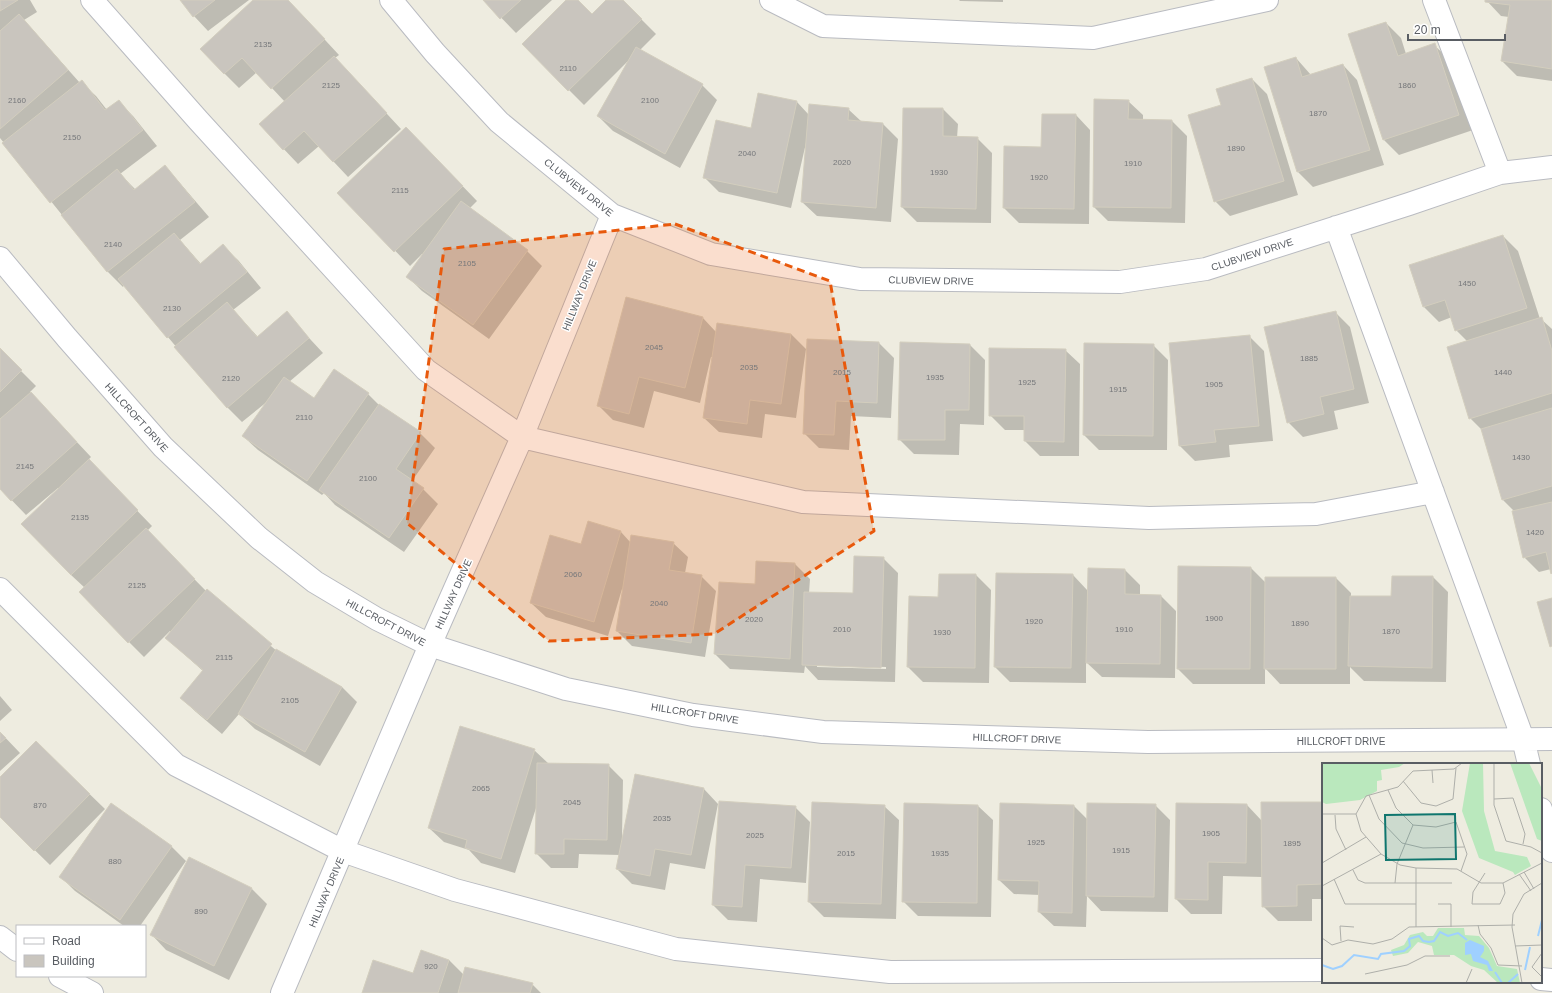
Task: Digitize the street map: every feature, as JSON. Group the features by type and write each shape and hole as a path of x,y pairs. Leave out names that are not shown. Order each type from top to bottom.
{"street":[{"path":"92,0 203,125 426,370 522,437 803,502 1149,518 1316,514 1433,492"},
{"name":"CLUBVIEW DRIVE","path":"391,0 435,54 499,122 612,215 711,254 860,279 1120,282 1206,269 1409,204 1500,172 1552,168"},
{"path":"771,0 823,26 1093,38 1267,0"},
{"path":"1434,0 1500,172"},
{"name":"HILLWAY DRIVE","path":"282,993 430,645 522,437 612,215"},
{"path":"1336,228 1523,739 1529,763"},
{"name":"HILLCROFT DRIVE","path":"0,258 67,338 163,447 259,538 315,582 377,618 430,645 566,689 693,715 823,732 1148,742 1552,739"},
{"path":"0,589 176,765 343,851 455,890 676,949 890,972 1322,970"},
{"path":"1542,813 1552,851"},
{"path":"0,937 16,949"},
{"path":"62,977 92,993"},
{"path":"1542,979 1552,980"}],"highlighted area":[{"path":"675,224 830,281 874,531 714,634 549,641 407,523 444,249"}],"building":[{"path":"0,0 18,0 0,11"},
{"path":"180,0 215,0 193,17"},
{"path":"253,0 288,0 325,39 271,89 242,58 224,74 200,49"},
{"path":"483,0 521,0 500,19"},
{"path":"566,0 578,0 592,14 606,0 623,0 642,19 568,91 522,44"},
{"path":"1485,0 1552,0 1552,69 1501,61 1510,5 1485,2"},
{"path":"19,14 68,70 0,129 0,31"},
{"path":"1386,22 1398,56 1435,43 1459,115 1383,140 1348,34"},
{"path":"636,47 703,84 665,154 597,116"},
{"path":"334,56 387,113 333,162 304,131 283,150 259,124"},
{"path":"1296,57 1302,77 1343,64 1370,150 1297,172 1264,67"},
{"path":"1252,78 1284,181 1214,202 1188,115 1221,105 1216,89"},
{"path":"82,80 105,110 119,100 143,130 50,203 2,143"},
{"path":"758,93 797,101 777,193 703,178 716,120 751,128"},
{"path":"1094,99 1129,100 1128,119 1172,120 1171,208 1093,207"},
{"path":"809,104 849,108 848,120 883,123 876,208 801,202"},
{"path":"903,108 943,108 943,136 978,137 976,209 901,207"},
{"path":"1042,114 1076,114 1074,209 1003,208 1004,146 1041,147"},
{"path":"406,127 463,186 394,252 337,193"},
{"path":"165,165 195,202 107,272 61,215 117,169 134,190"},
{"path":"461,201 528,250 473,325 406,277"},
{"path":"174,233 200,264 223,244 247,272 167,338 118,279"},
{"path":"1503,235 1527,308 1455,331 1445,300 1423,307 1409,265"},
{"path":"626,297 703,317 685,388 639,377 629,414 597,406"},
{"path":"227,302 257,337 287,311 309,338 227,408 174,347"},
{"path":"1336,311 1354,389 1320,397 1324,414 1287,423 1264,327"},
{"path":"1542,317 1552,351 1552,393 1469,419 1447,347"},
{"path":"717,323 791,334 781,404 750,400 747,424 703,418"},
{"path":"1250,335 1259,426 1214,430 1216,442 1179,446 1169,343"},
{"path":"807,339 879,342 877,403 836,401 834,435 803,434"},
{"path":"900,342 970,344 969,410 945,410 945,440 898,440"},
{"path":"1084,343 1154,344 1153,436 1083,435"},
{"path":"0,348 22,370 0,392"},
{"path":"989,348 1066,349 1064,442 1024,441 1024,416 989,416"},
{"path":"334,369 369,393 307,481 242,436 284,377 314,398"},
{"path":"31,392 77,442 11,501 0,489 0,419"},
{"path":"379,404 421,432 396,469 424,488 389,538 319,490"},
{"path":"1552,408 1552,486 1502,500 1481,429"},
{"path":"89,459 138,510 71,575 21,524"},
{"path":"1552,502 1551,574 1546,552 1523,558 1512,511"},
{"path":"588,521 621,531 594,622 530,603 550,535 581,544"},
{"path":"146,528 195,579 128,643 79,592"},
{"path":"631,535 674,542 669,570 702,575 691,643 616,631"},
{"path":"854,556 884,557 881,668 802,665 804,592 853,593"},
{"path":"756,561 795,563 790,659 714,654 719,582 755,584"},
{"path":"1178,566 1251,567 1250,669 1177,669"},
{"path":"1088,568 1125,569 1125,594 1161,595 1160,664 1086,663"},
{"path":"996,573 1073,574 1071,668 994,667"},
{"path":"939,574 976,574 975,668 907,667 909,596 938,597"},
{"path":"1392,576 1433,576 1432,668 1348,666 1350,596 1391,596"},
{"path":"1265,577 1336,577 1336,669 1264,669"},
{"path":"207,589 272,644 207,720 180,698 203,670 165,638"},
{"path":"1552,598 1552,646 1550,647 1537,602"},
{"path":"276,649 342,687 305,752 238,714"},
{"path":"460,726 535,749 501,859 465,848 467,840 428,828"},
{"path":"0,732 6,738 0,743"},
{"path":"36,741 90,794 34,851 0,817 0,777"},
{"path":"537,763 609,764 607,840 564,839 564,854 535,854"},
{"path":"635,774 704,788 691,855 655,849 650,876 616,869"},
{"path":"719,801 796,806 791,868 745,865 742,907 712,905"},
{"path":"812,802 885,805 881,904 808,902"},
{"path":"1261,802 1322,802 1322,884 1297,885 1297,906 1262,907"},
{"path":"111,803 172,846 120,920 59,877"},
{"path":"904,803 978,805 977,903 902,902"},
{"path":"1000,803 1074,805 1072,913 1038,912 1039,881 998,880"},
{"path":"1087,803 1156,804 1154,897 1086,896"},
{"path":"1176,803 1247,804 1246,863 1208,862 1208,900 1175,899"},
{"path":"189,857 252,888 214,966 150,935"},
{"path":"421,950 449,960 438,993 362,993 373,960 413,973"},
{"path":"465,967 533,983 530,993 458,993"}]}
